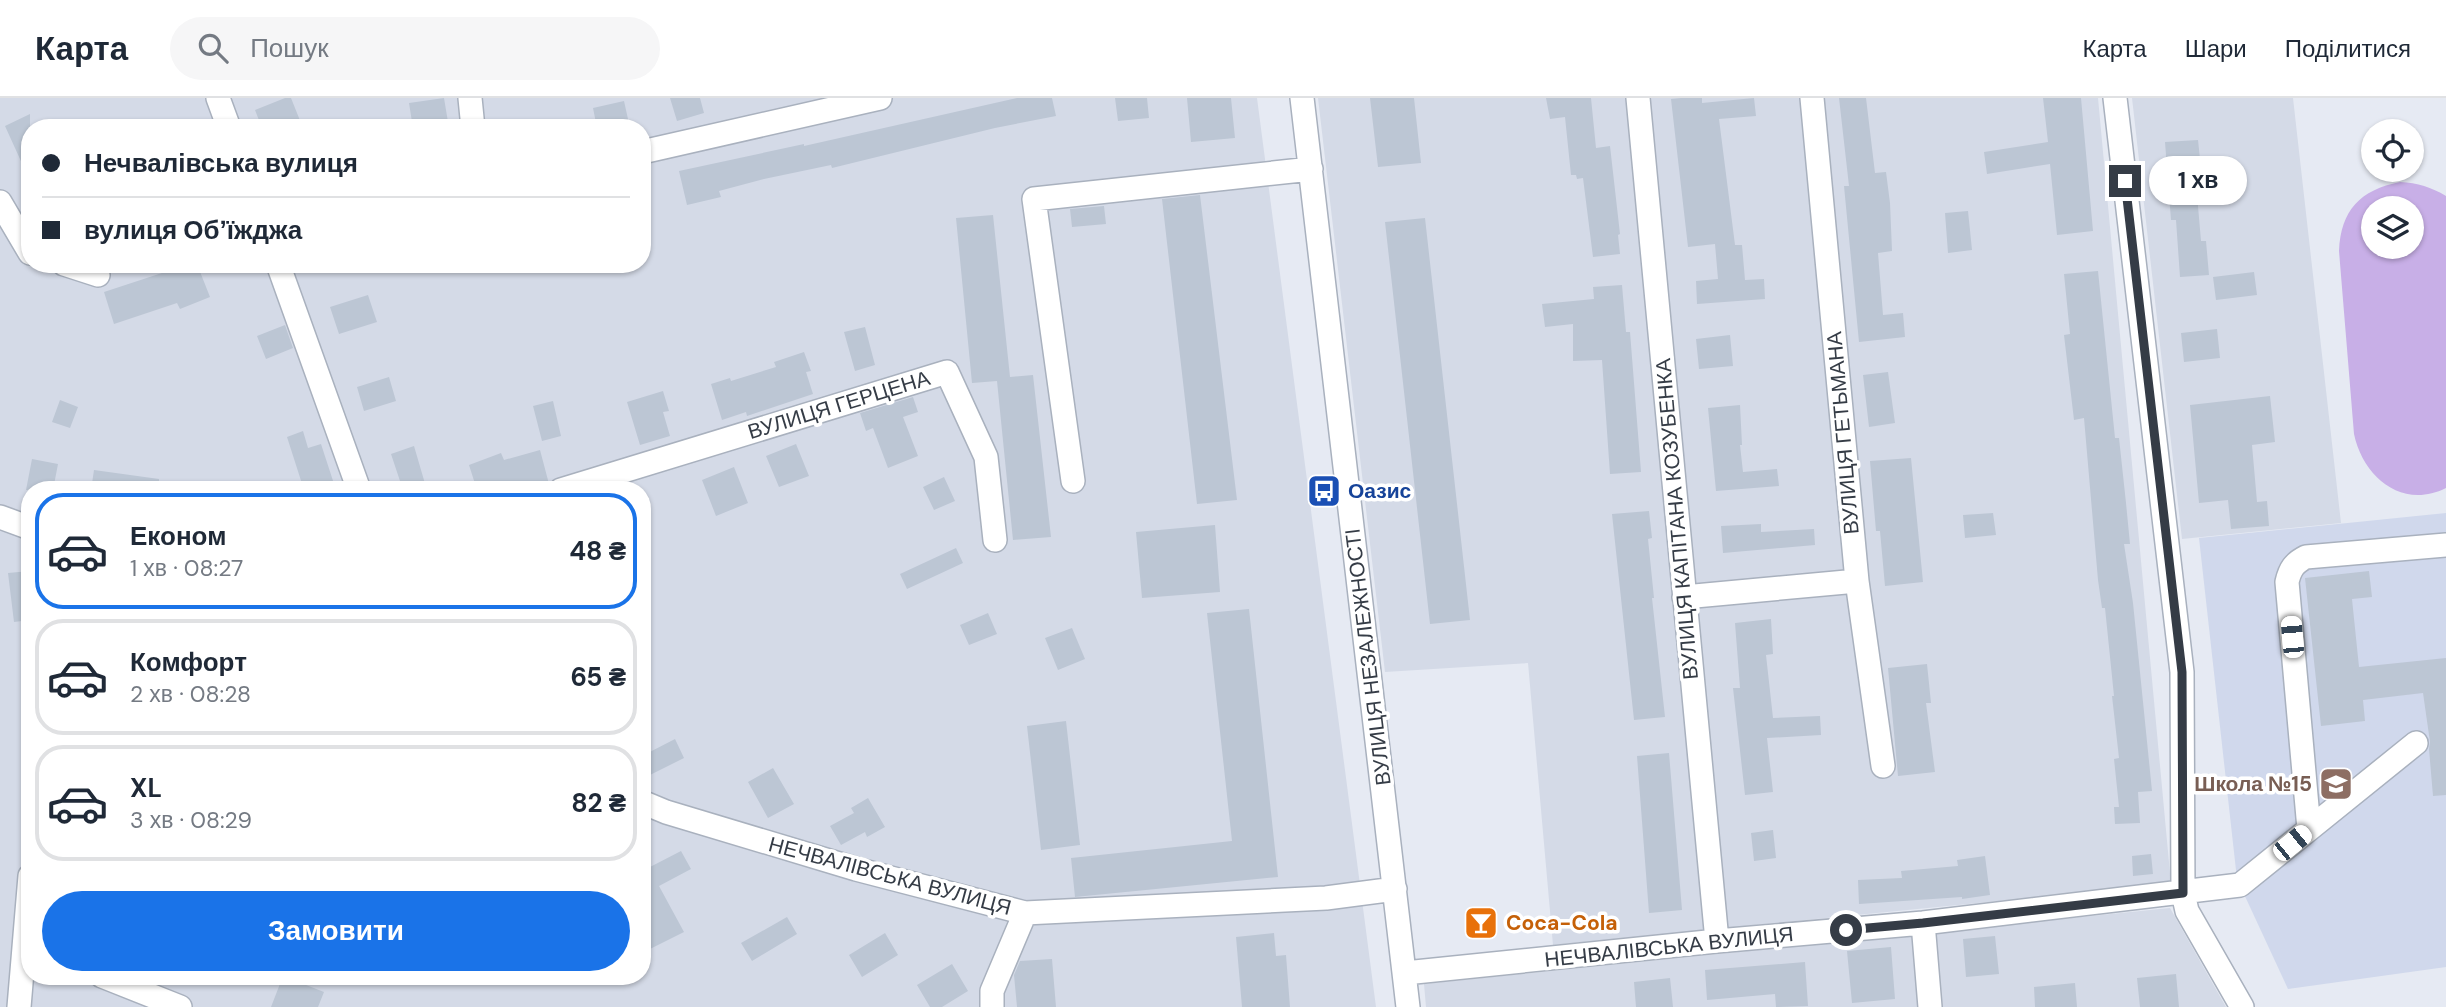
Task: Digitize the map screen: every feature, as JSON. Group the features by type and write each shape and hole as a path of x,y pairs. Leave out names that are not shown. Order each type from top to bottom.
{"street":[{"path":"218,98 226,119"},
{"path":"470,98 472,119"},
{"path":"651,150 880,98"},
{"name":"ВУЛИЦЯ НЕЗАЛЕЖНОСТІ","path":"1302,98 1408,1007"},
{"name":"ВУЛИЦЯ КАПІТАНА КОЗУБЕНКА","path":"1638,98 1717,941"},
{"name":"ВУЛИЦЯ ГЕТЬМАНА","path":"1812,98 1857,582 1883,766"},
{"path":"2116,98 2182,672 2183,893 2187,911 2242,1007"},
{"path":"1073,481 1034,199 1311,169"},
{"path":"0,202 21,238"},
{"path":"92,273 98,275"},
{"path":"281,273 356,481"},
{"name":"ВУЛИЦЯ ГЕРЦЕНА","path":"590,481 947,372 986,457 995,540"},
{"path":"0,517 21,525"},
{"path":"2309,829 2287,582 2289,571 2296,562 2306,557 2446,545"},
{"path":"1684,597 1857,582"},
{"name":"НЕЧВАЛІВСЬКА ВУЛИЦЯ","path":"1405,973 1923,923 2240,885 2416,743"},
{"name":"НЕЧВАЛІВСЬКА ВУЛИЦЯ","path":"651,806 843,865 1025,913 1326,898 1395,889"},
{"path":"992,1007 992,991 1025,913"},
{"path":"1923,923 1930,1007"},
{"path":"19,1007 22,985"},
{"path":"125,985 180,1007"}],"shaded area":[{"path":"0,98 1257,98 1376,1007 0,1007"},
{"path":"1318,98 2098,98 2171,884 1553,945 1528,663 1385,672"},
{"path":"2132,98 2293,98 2341,523 2182,539"},
{"path":"2400,182 2413,183 2446,196 2446,488 2430,494 2400,492 2375,476 2359,450 2354,434 2339,251 2344,224 2355,204 2361,199 2361,259 2424,259 2424,196 2365,196 2374,190"},
{"name":"Школа №15","path":"2446,513 2446,967 2288,989 2237,879 2199,538"},
{"path":"2170,908 2226,1007 1426,1007 1424,984"}],"building":[{"path":"291,98 299,119 258,119 255,110"},
{"path":"444,98 448,119 412,119 409,103"},
{"path":"670,98 700,98 704,113 677,121"},
{"path":"1017,98 1052,98 1056,116 995,128 832,168 831,165 764,179 719,191 721,197 687,205 679,171"},
{"path":"1115,98 1147,98 1149,118 1118,121"},
{"path":"1187,98 1231,98 1235,138 1191,142"},
{"path":"1370,98 1414,98 1421,163 1378,167"},
{"path":"1546,98 1591,98 1596,148 1610,146 1620,254 1593,257 1583,178 1577,179 1576,175 1571,175 1565,117 1550,119"},
{"path":"1702,98 1702,103 1754,98 1756,116 1719,119 1735,245 1742,245 1745,280 1764,279 1765,299 1697,304 1696,281 1718,279 1715,244 1688,247 1671,99"},
{"path":"1839,98 1866,98 1875,173 1886,172 1890,203 1892,251 1878,253 1883,315 1903,313 1905,337 1859,342 1844,186 1849,186"},
{"path":"2043,98 2081,98 2093,231 2057,235 2050,164 1987,174 1984,152 2048,142"},
{"path":"624,101 628,119 595,119 593,108"},
{"path":"30,114 30,119 21,119 21,161 5,126"},
{"path":"2198,140 2200,159 2194,160 2201,241 2206,241 2209,275 2180,277 2176,220 2171,220 2165,142"},
{"path":"1200,195 1237,500 1197,504 1162,199"},
{"path":"1104,206 1106,224 1072,227 1070,209"},
{"path":"1968,211 1972,250 1948,253 1945,213"},
{"path":"993,215 1010,377 1033,375 1051,537 1013,540 997,381 972,383 956,218"},
{"path":"1425,218 1470,620 1430,624 1385,222"},
{"path":"2098,271 2115,438 2119,438 2126,503 2130,544 2124,544 2133,603 2152,791 2138,792 2140,823 2115,824 2114,807 2119,807 2114,759 2119,758 2105,608 2102,608 2098,580 2084,418 2074,420 2064,335 2070,334 2064,274"},
{"path":"2254,272 2257,295 2216,300 2213,277"},
{"path":"162,273 201,273 210,297 180,309 177,303 114,324 104,292"},
{"path":"1622,285 1626,332 1630,332 1641,472 1610,474 1602,360 1573,361 1573,324 1545,327 1542,304 1594,299 1593,287"},
{"path":"368,295 377,322 339,334 330,307"},
{"path":"285,325 293,348 266,359 257,336"},
{"path":"865,327 875,365 855,371 844,332"},
{"path":"2217,329 2220,358 2184,362 2181,333"},
{"path":"1730,335 1733,366 1699,369 1696,339"},
{"path":"804,352 811,371 806,372 813,394 747,416 746,412 722,420 711,384 730,378 731,381 776,367 774,362"},
{"path":"1888,372 1895,423 1869,427 1863,375"},
{"path":"389,377 396,401 364,411 357,387"},
{"path":"663,391 669,411 663,412 670,436 640,445 627,402"},
{"path":"2270,396 2275,442 2252,445 2257,502 2267,501 2269,526 2231,529 2228,500 2199,503 2190,405"},
{"path":"913,397 918,412 903,417 918,456 888,468 873,428 866,431 860,413"},
{"path":"60,400 78,407 70,428 52,422"},
{"path":"553,401 561,436 542,441 533,406"},
{"path":"1740,405 1743,472 1777,469 1779,486 1716,491 1708,408"},
{"path":"303,431 308,448 321,444 333,481 301,481 287,437"},
{"path":"796,444 809,476 779,487 766,456"},
{"path":"414,446 424,481 400,481 391,454"},
{"path":"540,450 548,481 474,481 469,465 501,453 504,460"},
{"path":"1911,458 1923,582 1885,586 1880,531 1876,531 1870,461"},
{"path":"32,459 58,464 55,481 28,481"},
{"path":"734,467 748,503 716,516 702,480"},
{"path":"94,470 159,479 159,481 92,481"},
{"path":"944,477 955,501 934,510 923,487"},
{"path":"1649,511 1652,598 1665,717 1634,720 1612,514"},
{"path":"1993,513 1996,535 1965,538 1963,515"},
{"path":"1761,524 1761,532 1814,529 1815,545 1723,553 1721,526"},
{"path":"1215,525 1220,592 1142,598 1136,532"},
{"path":"956,548 963,563 907,589 900,574"},
{"path":"2369,571 2372,597 2352,599 2359,667 2446,658 2446,795 2433,796 2430,742 2423,693 2363,700 2365,721 2321,726 2305,578"},
{"path":"21,572 21,621 14,622 8,573"},
{"path":"1249,609 1278,877 1075,897 1071,858 1232,841 1207,613"},
{"path":"988,613 997,634 969,645 960,625"},
{"path":"1771,619 1773,654 1766,655 1773,718 1820,716 1821,735 1767,738 1773,792 1745,795 1733,688 1740,688 1735,623"},
{"path":"1072,628 1085,659 1058,670 1045,638"},
{"path":"1927,664 1931,703 1926,703 1935,772 1898,776 1888,668"},
{"path":"1066,721 1080,845 1041,850 1027,726"},
{"path":"675,739 684,758 651,774 651,751"},
{"path":"1669,753 1682,910 1649,913 1637,756"},
{"path":"773,768 794,804 768,818 748,782"},
{"path":"868,798 885,827 867,837 865,832 841,845 830,826 854,813 851,808"},
{"path":"1773,830 1776,858 1754,861 1751,833"},
{"path":"681,851 691,869 659,886 684,932 651,948 651,866"},
{"path":"2151,854 2153,874 2133,876 2132,856"},
{"path":"1985,856 1990,895 1859,904 1858,880 1902,878 1901,871 1958,866 1957,860"},
{"path":"787,917 797,934 752,961 741,943"},
{"path":"885,933 898,955 862,977 849,955"},
{"path":"1274,933 1276,956 1286,955 1290,1007 1242,1007 1236,937"},
{"path":"1995,936 1999,974 1966,977 1963,939"},
{"path":"1891,947 1895,999 1852,1003 1847,951"},
{"path":"1052,959 1056,1007 1017,1007 1014,975 1020,961"},
{"path":"1805,962 1808,1006 1776,1007 1775,994 1707,1000 1705,970"},
{"path":"952,964 968,991 942,1007 930,1007 917,985"},
{"path":"2176,974 2179,1007 2140,1007 2137,978"},
{"path":"1670,978 1673,1007 1636,1007 1634,982"},
{"path":"2075,983 2077,1007 2035,1007 2034,987"},
{"path":"280,985 306,985 324,992 318,1007 271,1007"}],"place":[{"name":"Оазис","path":"1324,491"},
{"name":"Школа №15","path":"2336,784"},
{"name":"Coca-Cola","path":"1481,923"}],"route":[{"path":"1846,930 2183,893 2182,672 2125,181"}]}
